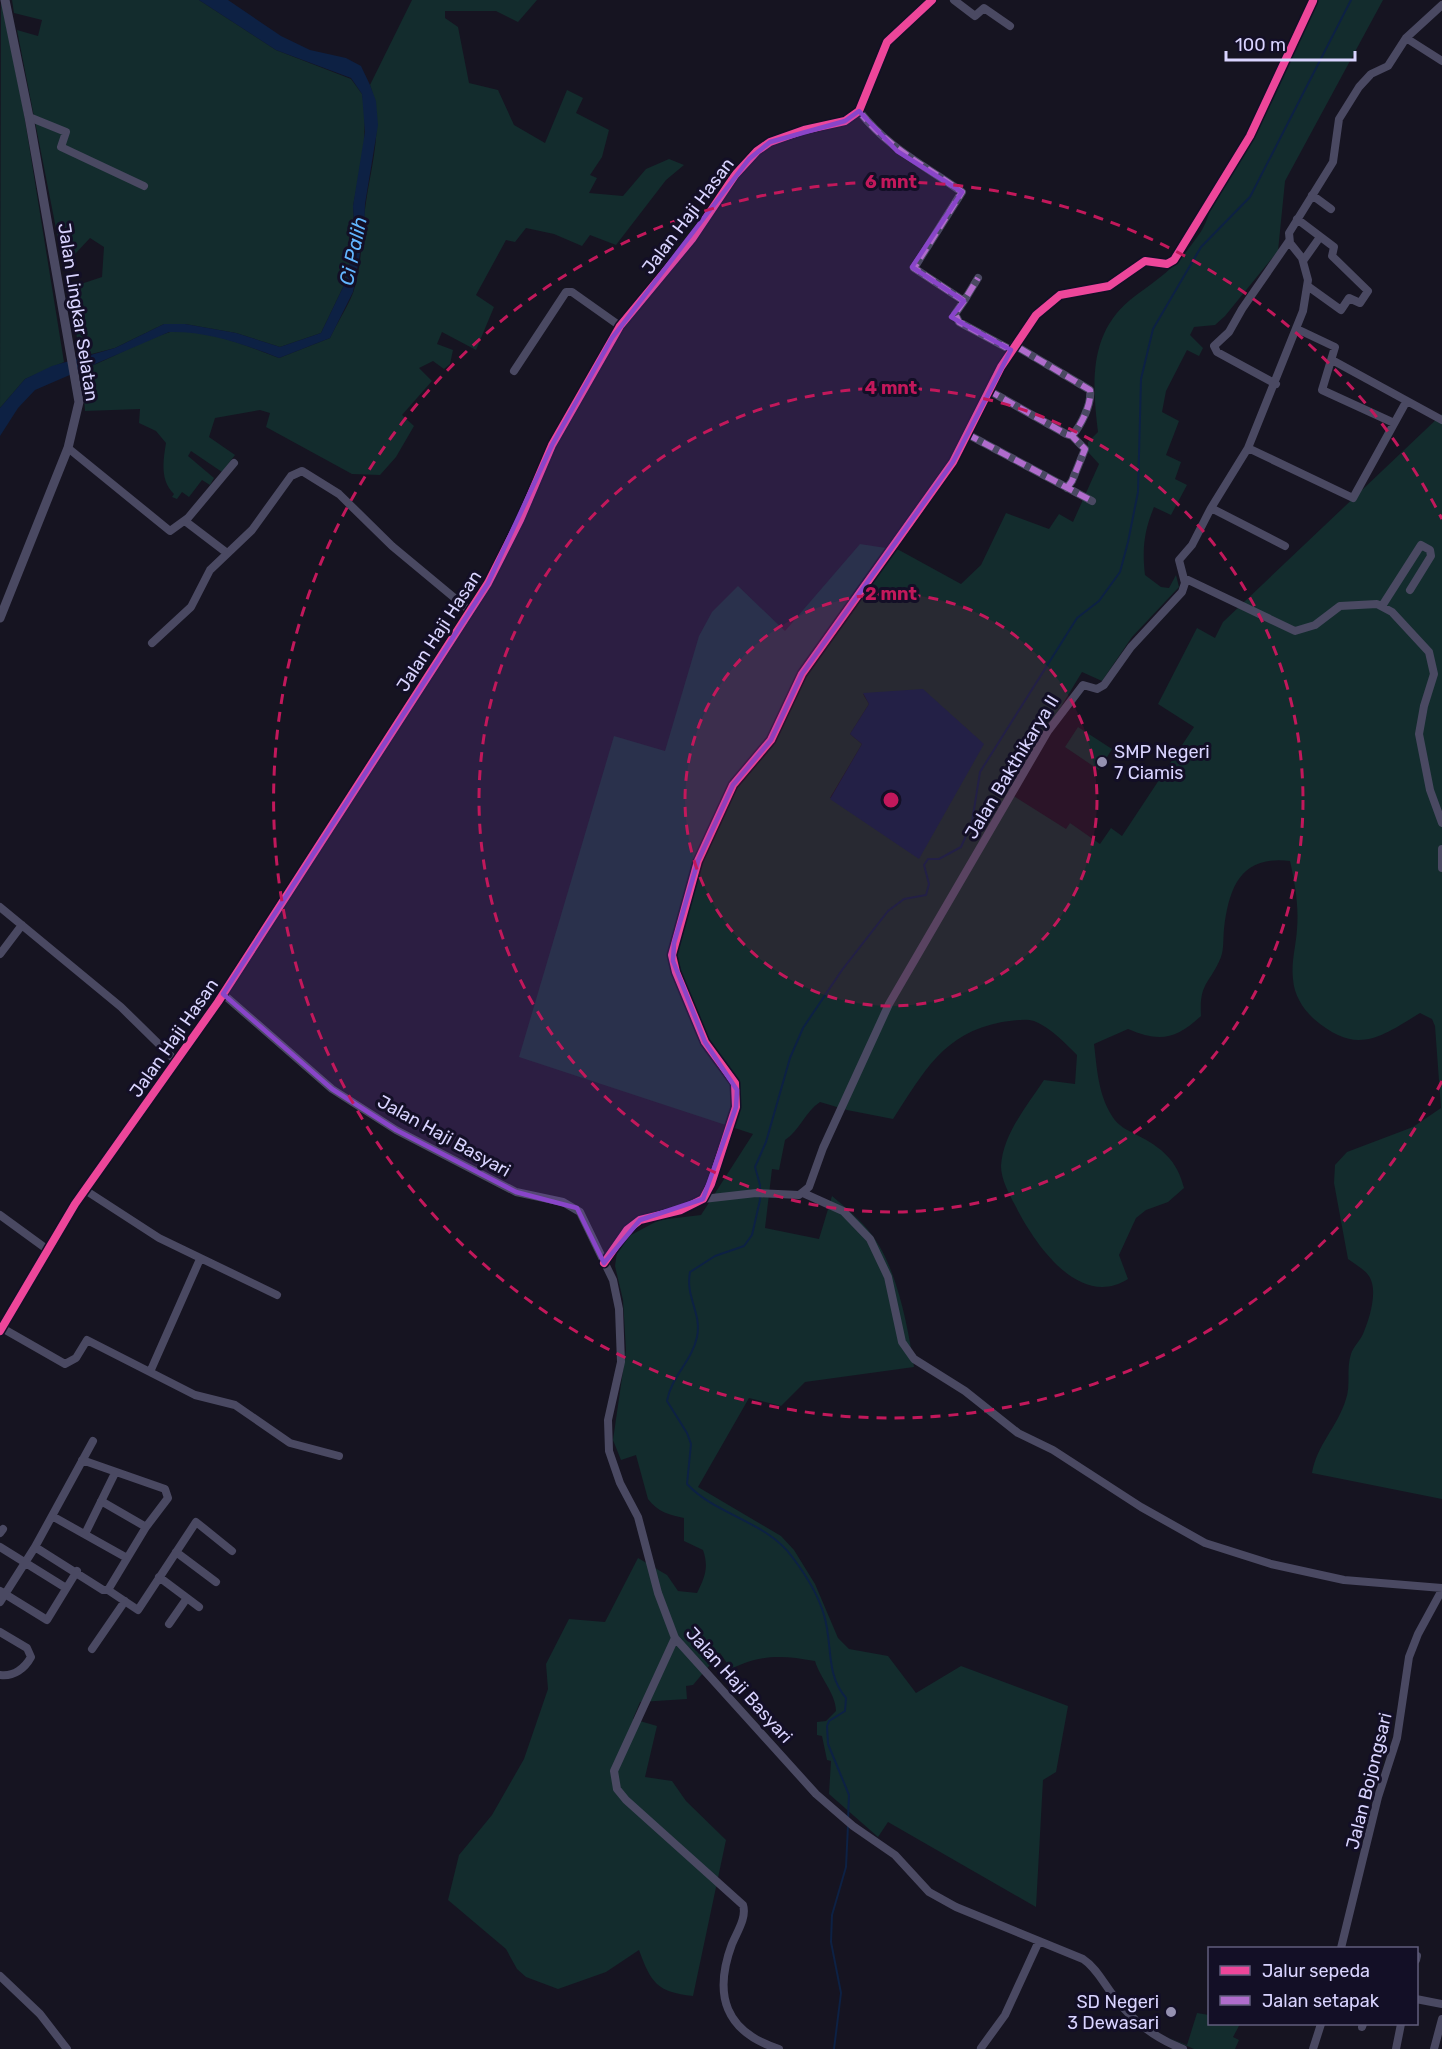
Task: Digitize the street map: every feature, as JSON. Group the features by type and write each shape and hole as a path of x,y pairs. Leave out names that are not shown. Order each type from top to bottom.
{"street":[{"name":"Jalan Lingkar Selatan","path":"0,618 68,447 79,402 29,117 5,0"},
{"path":"932,0 887,42 859,111 875,132 897,151 962,192 913,266 964,301"},
{"path":"954,0 975,16 984,8 1010,26"},
{"path":"703,1199 711,1184 737,1102 735,1083 705,1042 673,961 674,944 698,861 733,785 771,740 802,674 941,480 1012,347 1036,315 1060,295 1109,286 1145,261 1172,262 1250,136 1313,0"},
{"path":"1276,384 1217,352 1214,346 1230,332 1242,309 1289,241 1290,231 1335,158 1339,119 1363,82 1373,73 1388,66 1406,38 1442,5"},
{"path":"1406,38 1442,61"},
{"name":"Jalan Haji Hasan","path":"1,1330 85,1190 223,994 504,556 552,445 620,326 687,245 735,175 757,151 770,142 804,130 845,121 859,111"},
{"path":"29,117 66,131 61,147 144,186"},
{"path":"1312,195 1331,209"},
{"path":"1297,219 1334,248 1332,256 1368,292 1360,303 1349,298 1340,310 1309,287"},
{"path":"1303,261 1320,237"},
{"name":"Jalan Bakthikarya II","path":"803,1193 809,1187 817,1170 823,1148 889,1004 1048,731 1083,685 1097,689 1104,685 1131,646 1180,595 1185,586 1178,564 1179,560 1192,545 1211,508 1248,448 1297,329 1309,287 1303,261 1289,241"},
{"path":"978,279 955,314 959,322 1012,347 1090,390 1090,399 1078,429 1072,436"},
{"path":"514,371 566,292 572,292 620,326"},
{"path":"1297,329 1334,346 1322,390 1394,423"},
{"path":"1332,360 1442,420"},
{"path":"988,390 1072,436 1085,449 1067,488"},
{"path":"1248,448 1353,498 1406,402"},
{"path":"967,434 1092,501"},
{"path":"68,447 166,530 172,530 184,521 234,463"},
{"path":"152,643 191,607 210,570 252,530 291,476 302,471 339,494 392,546 469,610"},
{"path":"1211,508 1285,546"},
{"path":"184,521 227,553"},
{"path":"1382,606 1420,545 1430,550 1431,556 1410,590"},
{"path":"1184,578 1295,631 1315,625 1340,606 1368,604 1382,606 1392,612 1432,660 1434,674 1424,706 1419,734 1430,790 1442,823"},
{"path":"1442,849 1442,868"},
{"path":"0,907 129,1013 176,1061"},
{"path":"0,954 22,925"},
{"name":"Jalan Haji Basyari","path":"223,994 332,1089 396,1130 516,1192 564,1202 577,1208 616,1291 621,1362 607,1431 609,1451 620,1483 638,1517 658,1593 675,1638 816,1794 845,1820 895,1854 920,1883 940,1900 1088,1963 1137,2021 1167,2042 1183,2049"},
{"path":"85,1190 159,1238 277,1295"},
{"path":"604,1263 627,1230 640,1220 681,1210 703,1199 760,1193 803,1193 843,1211 855,1220 870,1239 888,1277 902,1342 914,1359 964,1391 1005,1424 1053,1450 1181,1531 1205,1543 1271,1564 1344,1580 1442,1588"},
{"path":"0,1215 48,1251"},
{"path":"150,1372 200,1259"},
{"path":"1,1330 65,1364 76,1358 87,1340 195,1395 235,1405 290,1443 339,1456"},
{"path":"0,1602 3,1592 26,1563 93,1441"},
{"path":"82,1460 165,1489 168,1498 146,1527 108,1590"},
{"path":"85,1534 115,1473"},
{"path":"101,1501 146,1527"},
{"path":"52,1516 127,1558"},
{"path":"35,1547 138,1610 196,1522 232,1551"},
{"path":"0,1547 66,1588"},
{"path":"176,1552 216,1582"},
{"path":"3,1592 46,1620 77,1571"},
{"path":"159,1577 199,1607"},
{"name":"Jalan Bojongsari","path":"1341,1947 1378,1797 1397,1738 1409,1657 1418,1634 1442,1588"},
{"path":"169,1624 187,1598"},
{"path":"92,1649 125,1601"},
{"path":"0,1632 27,1648 31,1657 25,1667 15,1673 0,1675"},
{"path":"675,1638 620,1757 614,1779 621,1794 743,1905 744,1916 729,1952 723,1996 738,2026 749,2037 769,2048 779,2049"},
{"path":"981,2048 1005,2014 1039,1941"},
{"path":"0,1976 40,2014 67,2049"},
{"path":"1418,1999 1442,2004"},
{"path":"1434,2049 1442,2019"},
{"path":"1313,2049 1321,2025"},
{"path":"1396,2049 1401,2025"}],"highlighted area":[{"path":"859,111 897,151 962,192 912,267 964,301 951,317 1011,350 953,462 802,674 771,740 733,785 698,861 674,943 673,961 688,1003 705,1042 737,1090 736,1107 703,1199 640,1220 604,1263 577,1208 516,1192 396,1130 332,1089 223,994 488,583 552,445 612,338 749,159 770,142 845,121"}],"green space":[{"path":"1,0 23,108 64,362 25,379 0,408"},
{"path":"12,0 199,0 276,50 351,79 362,94 365,110 364,150 353,206 355,240 346,281 321,333 280,347 236,333 185,324 164,324 115,348 80,357 69,288 102,277 104,247 90,238 75,254 61,254 17,30 38,36 42,20 14,13"},
{"path":"412,0 537,0 518,22 496,11 445,11 445,18 458,27 469,83 498,90 514,125 545,143 567,90 583,98 576,113 609,130 602,157 590,175 597,178 589,193 623,196 646,169 669,159 684,165 666,180 616,245 590,235 582,246 554,234 526,228 515,242 506,240 476,295 494,307 476,350 442,332 437,344 453,350 450,364 444,369 433,361 419,368 432,381 402,415 414,426 396,457 380,475 352,474 266,427 270,413 260,410 215,418 209,437 235,455 222,472 191,451 188,456 214,478 210,485 202,480 189,497 182,492 177,499 172,497 174,494 166,483 164,470 166,443 156,431 139,423 140,409 85,411 82,370 156,337 179,331 224,338 279,358 330,338 353,293 359,271 364,213 376,144 376,115 370,85"},
{"path":"1314,0 1383,0 1285,181 1278,251 1225,316 1215,325 1194,327 1190,335 1203,348 1199,356 1187,350 1166,391 1162,412 1179,421 1166,455 1181,462 1175,479 1187,485 1171,515 1154,507 1146,532 1144,566 1145,575 1161,587 1169,588 1176,575 1179,587 1132,637 1102,681 1082,672 1009,793 1066,829 1070,823 1100,844 1111,828 1122,836 1194,727 1158,704 1197,628 1215,638 1223,622 1442,414 1442,1499 1312,1473 1318,1454 1346,1399 1351,1354 1362,1337 1373,1300 1373,1286 1369,1277 1348,1259 1334,1183 1335,1165 1347,1152 1413,1127 1441,1108 1435,1026 1432,1019 1420,1013 1379,1036 1355,1040 1342,1037 1314,1019 1300,1001 1294,985 1297,912 1290,861 1273,860 1260,863 1240,877 1234,887 1226,914 1222,954 1206,984 1202,996 1201,1016 1175,1034 1158,1037 1128,1029 1094,1044 1101,1090 1112,1116 1123,1127 1161,1150 1173,1162 1184,1188 1168,1202 1146,1210 1136,1218 1119,1255 1128,1279 1110,1286 1092,1286 1060,1268 1046,1253 1023,1220 1004,1181 1001,1166 1006,1143 1017,1121 1044,1080 1075,1084 1077,1055 1046,1027 1034,1021 1018,1020 982,1027 964,1035 937,1057 893,1119 820,1102 785,1140 779,1170 772,1169 765,1228 819,1239 832,1196 853,1214 881,1249 895,1281 905,1316 914,1367 805,1382 781,1406 749,1398 698,1487 781,1536 794,1550 815,1584 838,1638 849,1649 888,1656 916,1693 961,1666 1068,1706 1056,1772 1043,1780 1036,1907 888,1822 878,1837 829,1794 831,1761 827,1760 822,1736 817,1735 817,1722 826,1721 836,1711 831,1692 815,1661 772,1657 762,1658 731,1669 720,1653 693,1685 686,1686 687,1699 640,1702 633,1719 657,1726 645,1777 672,1781 686,1801 726,1840 693,1996 671,1992 657,1984 647,1971 639,1950 606,1972 558,1989 526,1977 517,1969 506,1949 448,1900 459,1855 492,1815 524,1759 548,1689 546,1664 569,1619 605,1622 638,1558 667,1575 678,1591 697,1593 705,1572 706,1562 703,1550 684,1541 684,1518 664,1512 648,1499 636,1455 621,1460 613,1440 626,1350 623,1300 615,1266 617,1252 631,1235 659,1220 701,1215 753,1134 519,1057 614,736 665,751 699,636 712,612 738,586 785,631 860,544 899,550 961,584 981,565 1006,513 1049,529 1059,514 1073,522 1099,464 1088,452 1088,442 1098,432 1095,395 1096,360 1107,328 1130,300 1168,270 1189,248 1203,228 1209,213 1255,135","holes":["863,694 983,744 830,798 862,744 850,734 869,704"]},
{"path":"1078,727 1112,749 1099,770 1065,747"},
{"path":"1197,2013 1208,2015 1208,2025 1239,2025 1233,2037 1239,2040 1235,2049 1194,2049 1164,2036 1187,2045"}],"water":[{"name":"Ci Palih","path":"199,0 228,0 281,36 310,50 346,58 361,66 376,101 378,125 365,204 364,231 353,292 330,338 279,358 239,343 211,336 169,332 35,390 18,408 0,436 0,408 25,379 52,366 115,348 164,324 185,324 236,333 280,347 321,333 346,281 355,240 353,206 365,132 362,94 351,78 276,50"},
{"path":"923,689 984,744 919,859 830,799 862,744 850,734 869,704 863,693"}],"waterway":[{"path":"848,1820 849,1795 828,1744 827,1726 829,1721 845,1711 846,1698 839,1689 832,1669 827,1626 815,1592 798,1564 770,1535 713,1504 687,1484 691,1444 687,1433 667,1401 669,1392 691,1354 697,1337 698,1328 690,1289 690,1272 715,1256 744,1246 752,1235 760,1200 760,1185 755,1167 766,1142 790,1058 803,1028 842,970 888,911 904,899 926,895 929,884 924,865 928,859 939,859 961,847 972,822 980,772 1077,618 1099,601 1120,572 1138,492 1141,379 1153,329 1201,247 1250,197 1351,0"},
{"path":"834,2049 841,1993 831,1942 832,1915 846,1867 848,1825"}],"marked path":[{"path":"859,111 894,146 962,192 914,268 964,301 978,278"},
{"path":"964,301 955,314 959,322 1011,350"},
{"path":"988,390 1066,434 1072,436 1079,426 1088,408 1090,390 1014,345"},
{"path":"967,434 1092,501"},
{"path":"1067,488 1085,449 1072,436"}],"cycle path":[{"path":"0,1331 75,1204 218,1002 488,583 520,520 552,445 620,326 692,239 735,175 757,151 770,142 804,130 845,121 859,111 887,42 932,0"},
{"path":"604,1263 627,1230 640,1220 681,1210 703,1199 711,1184 736,1107 735,1083 705,1042 676,972 672,955 698,861 733,785 771,740 802,674 953,462 1001,367 1036,315 1060,295 1109,286 1145,261 1167,264 1174,260 1250,136 1313,1"}],"place":[{"name":"SMP Negeri 7 Ciamis","path":"1102,762"},
{"name":"SD Negeri 3 Dewasari","path":"1171,2012"}]}
